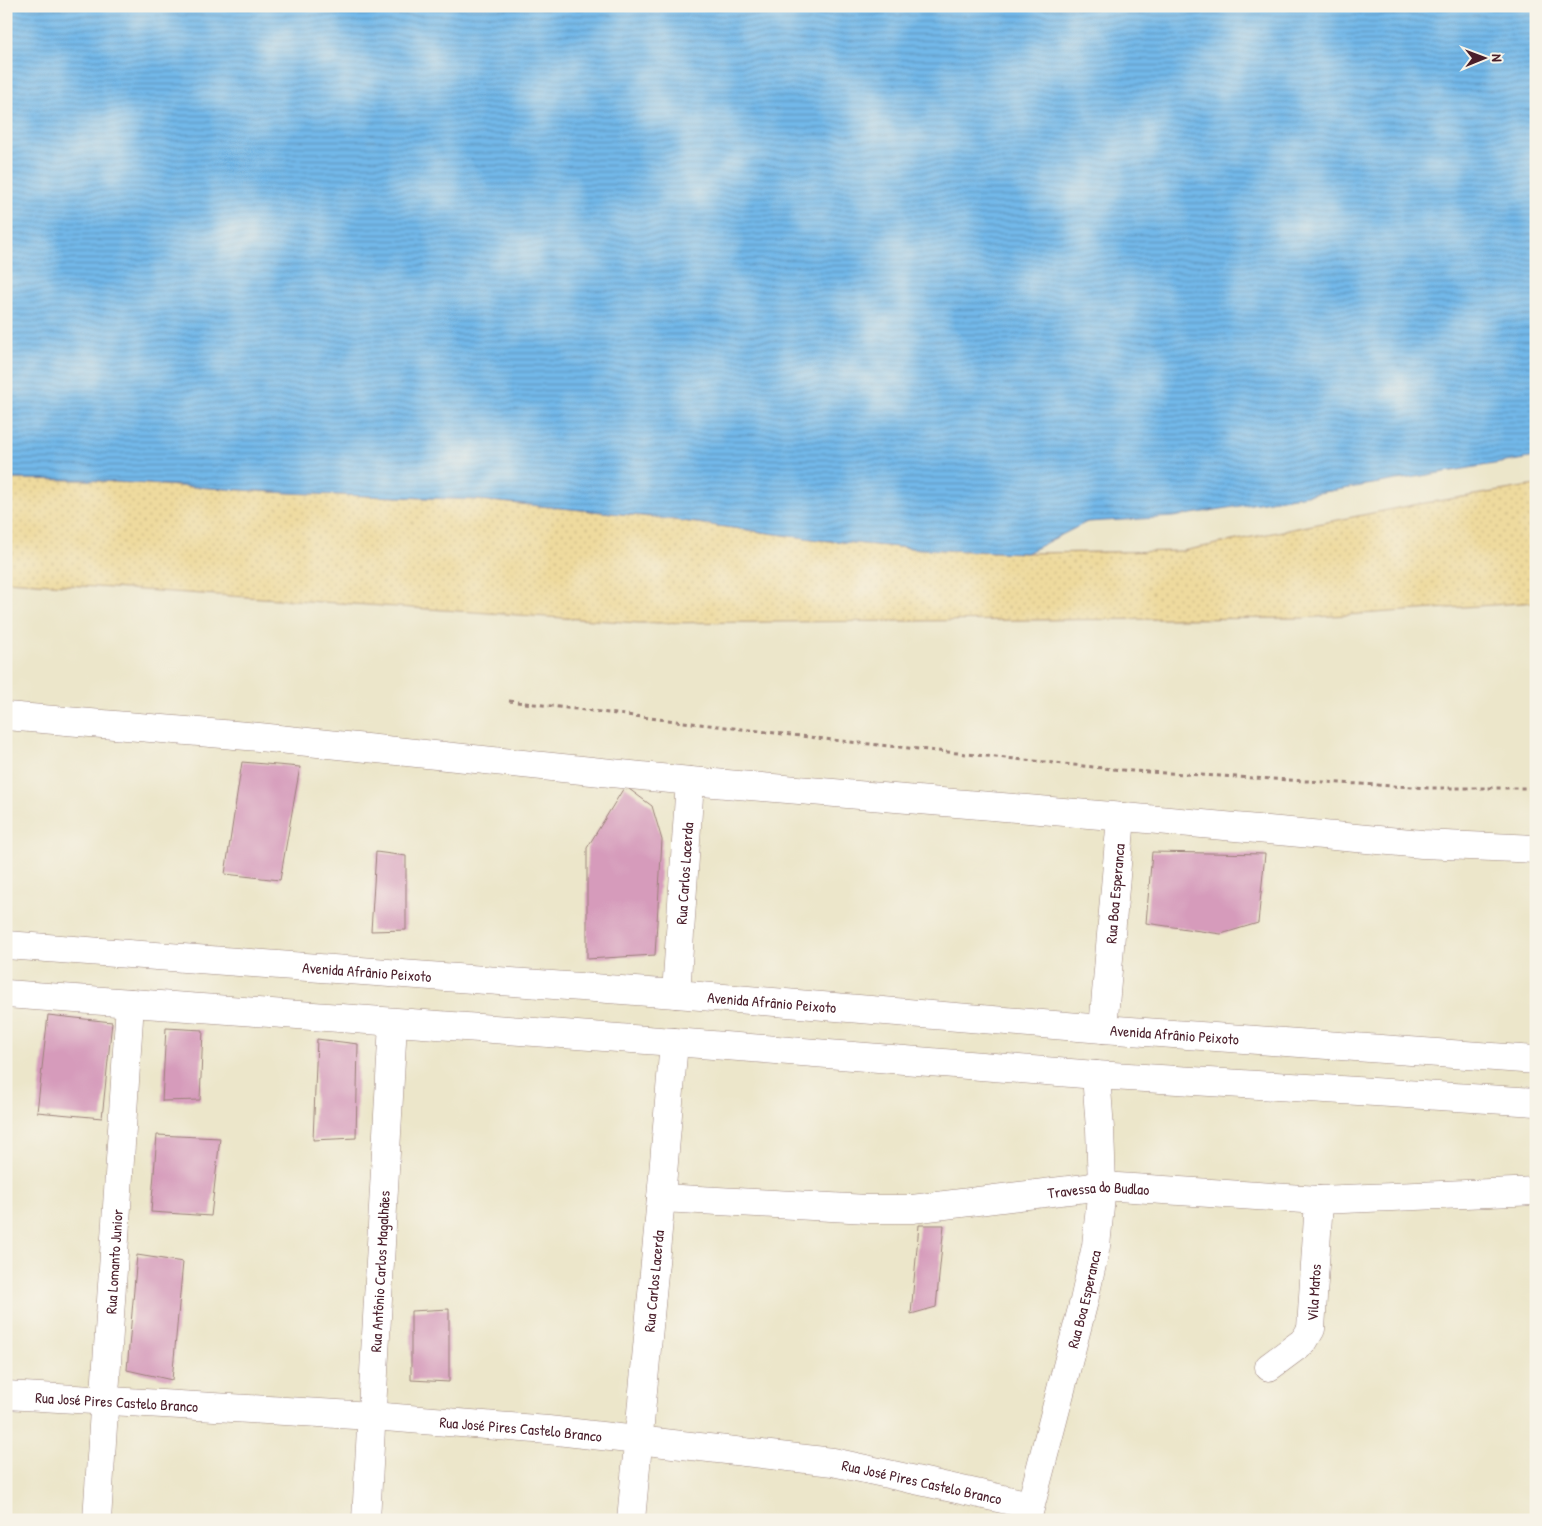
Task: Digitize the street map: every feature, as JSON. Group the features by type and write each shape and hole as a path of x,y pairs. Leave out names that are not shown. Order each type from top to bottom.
{"street":[{"path":"6,716 259,737 690,781 1422,844 1536,849"},
{"name":"Rua Carlos Lacerda","path":"676,994 690,781"},
{"name":"Rua Boa Esperanca","path":"1103,1029 1121,817"},
{"name":"Avenida Afrânio Peixoto","path":"6,945 676,994 1103,1029 1536,1060"},
{"path":"6,994 674,1042 1096,1075 1536,1102"},
{"name":"Rua Lomanto Junior","path":"97,1520 103,1402 130,1003"},
{"name":"Rua Antônio Carlos Magalhães","path":"366,1520 393,1022"},
{"name":"Rua Carlos Lacerda","path":"632,1520 674,1042"},
{"name":"Rua Boa Esperanca","path":"1028,1512 1086,1292 1096,1246 1102,1186 1096,1075"},
{"name":"Travessa do Budlao","path":"661,1198 868,1209 912,1209 1102,1186 1319,1200 1536,1192"},
{"name":"Vila Matos","path":"1269,1367 1304,1341 1311,1328 1319,1200"},
{"name":"Rua José Pires Castelo Branco","path":"6,1396 372,1416 548,1430 640,1440 833,1462 1028,1512"}],"path":[{"path":"510,701 859,743 1132,771 1428,788 1536,788"}],"sand":[{"path":"6,479 86,480 289,493 480,500 653,517 820,540 921,549 1026,553 1182,551 1413,505 1536,485 1536,602 1302,618 639,623 6,581"}],"water":[{"path":"6,6 1536,6 1536,457 1173,517 1087,522 1026,553 921,549 820,540 653,517 480,500 289,493 86,480 6,479"}],"building":[{"path":"242,762 300,767 280,880 225,874"},
{"path":"625,786 652,806 662,840 655,955 587,959 587,848"},
{"path":"376,852 406,856 406,930 371,931"},
{"path":"1152,852 1265,854 1258,923 1221,934 1146,923"},
{"path":"48,1015 112,1022 102,1118 37,1112"},
{"path":"166,1028 203,1030 200,1100 162,1101"},
{"path":"317,1039 358,1044 356,1138 313,1140"},
{"path":"157,1135 220,1138 211,1216 151,1212"},
{"path":"919,1225 944,1225 936,1307 911,1314"},
{"path":"137,1255 183,1262 172,1380 127,1370"},
{"path":"449,1309 449,1382 411,1380 411,1311"}]}
